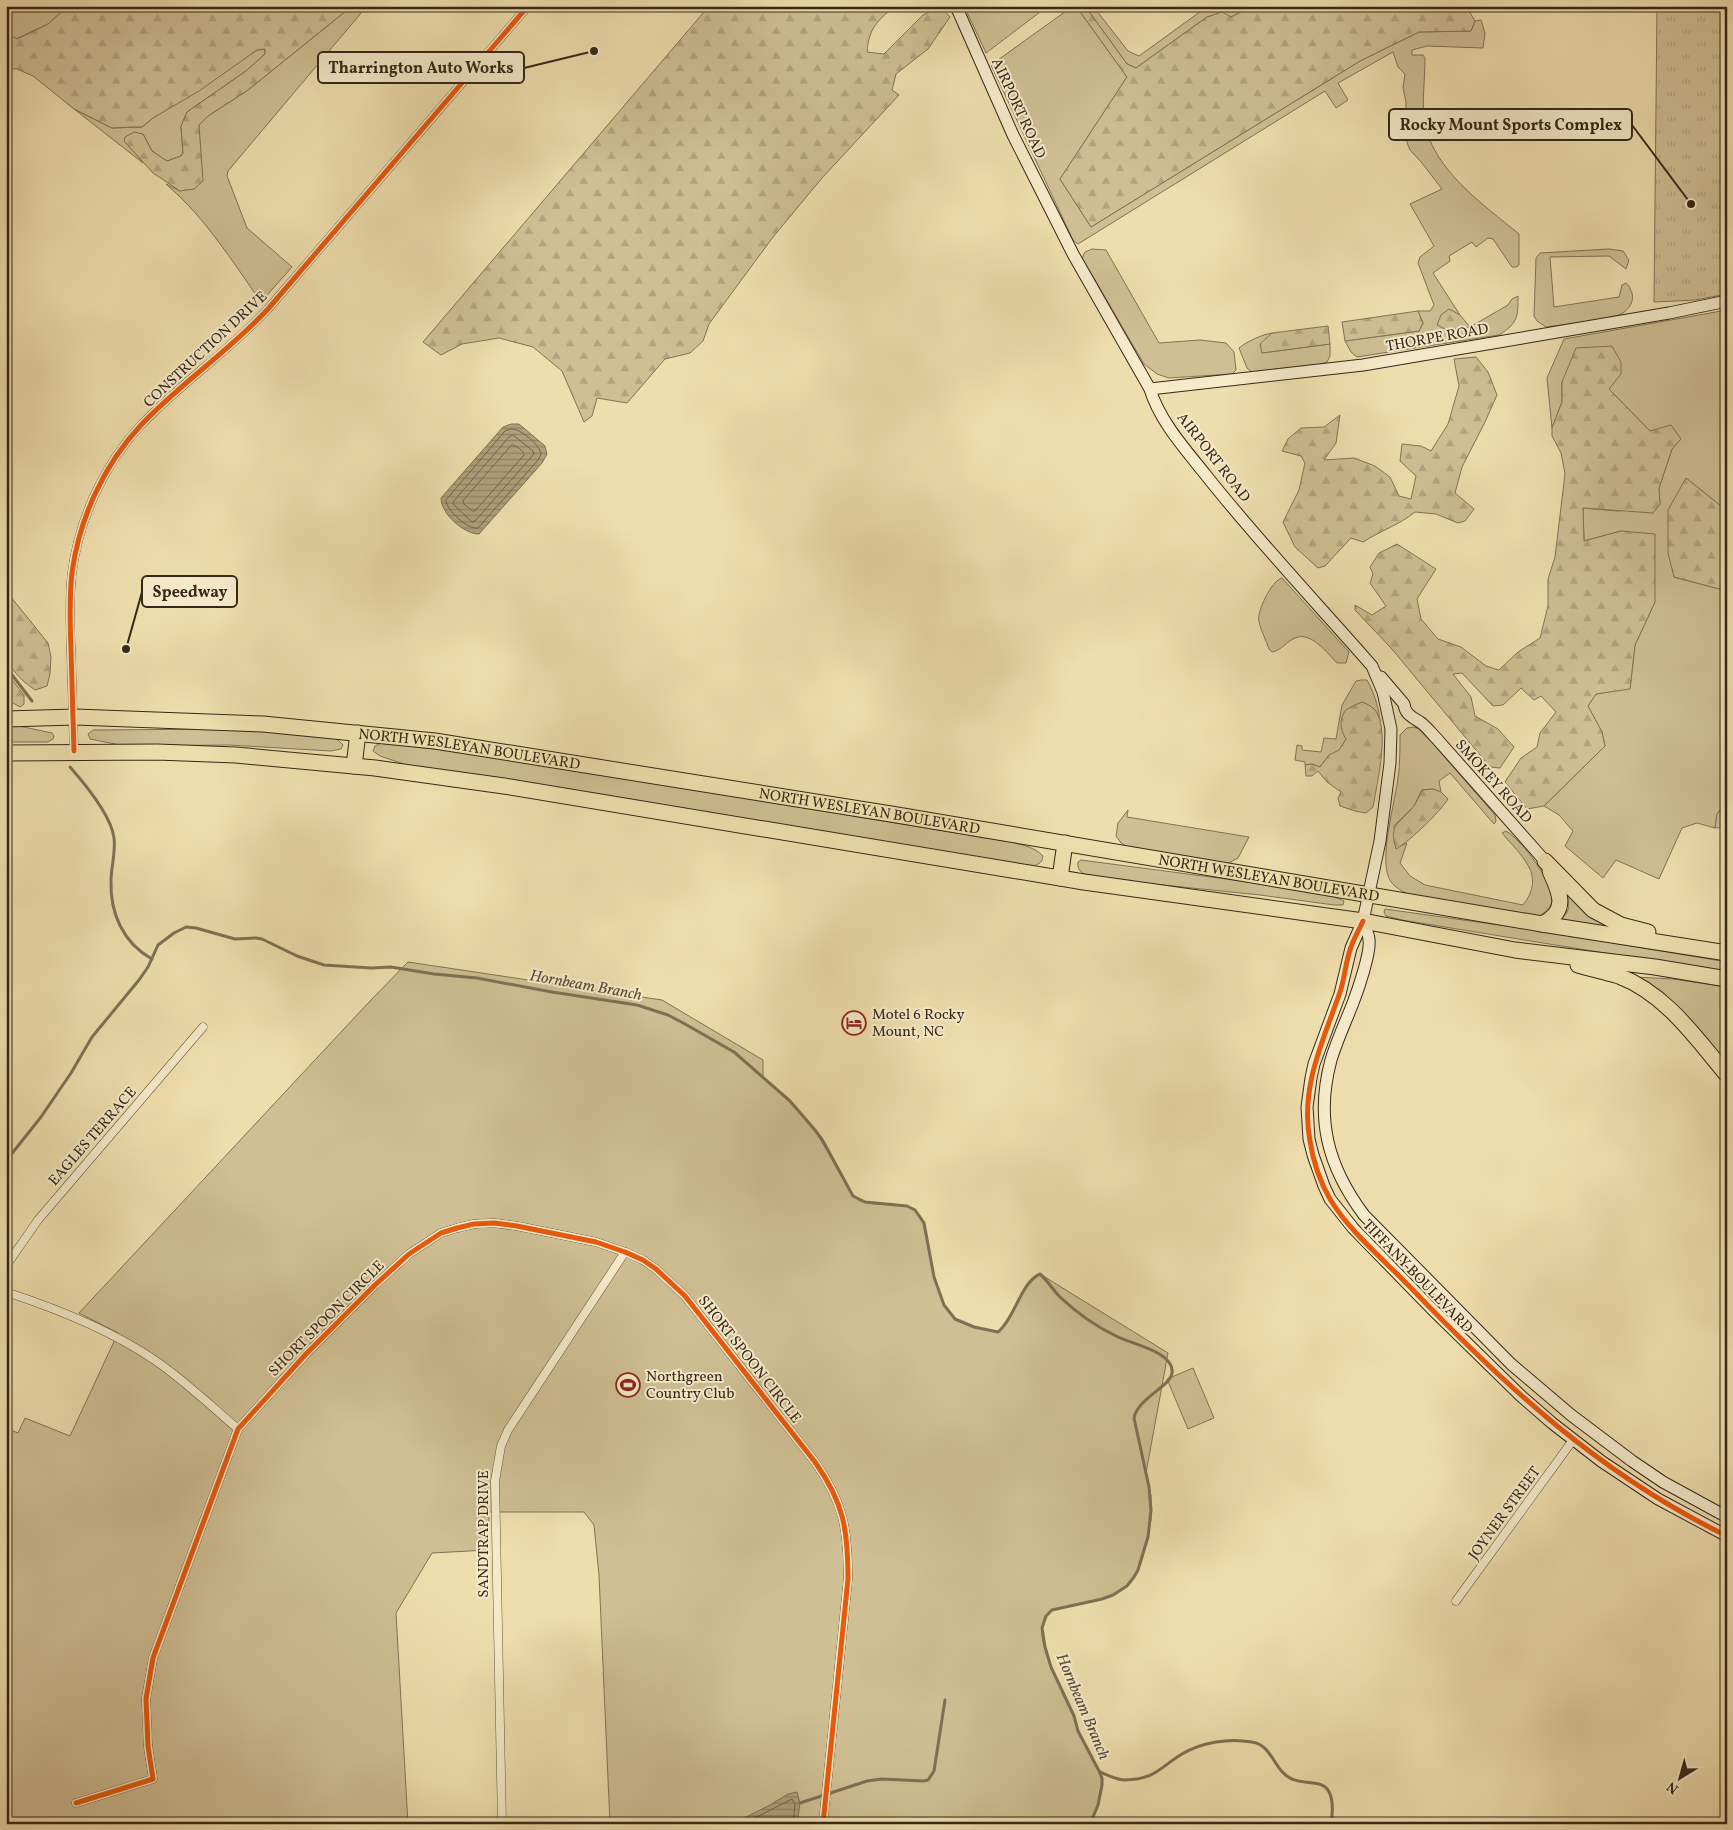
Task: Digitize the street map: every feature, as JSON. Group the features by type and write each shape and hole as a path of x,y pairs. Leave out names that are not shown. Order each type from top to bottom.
{"highway":[{"name":"NORTH WESLEYAN BOULEVARD","path":"6,719 73,717 263,724 435,741 1727,953"},
{"path":"354,766 358,733"},
{"name":"NORTH WESLEYAN BOULEVARD","path":"6,753 74,751 157,752 236,755 354,766 504,786 1060,878 1363,921 1506,949 1655,967 1727,979"},
{"path":"1060,878 1065,844"},
{"path":"1542,924 1551,920 1558,913 1560,904 1560,894 1545,861"},
{"path":"1545,861 1583,901 1603,917 1620,925 1727,953"},
{"path":"1531,952 1619,976 1639,986 1662,1002 1680,1019 1727,1075"}],"street":[{"name":"CONSTRUCTION DRIVE","path":"74,751 70,612 72,574 78,539 102,480 122,449 144,422 262,315 528,6"},
{"name":"AIRPORT ROAD","path":"956,6 1013,135 1073,254 1150,389 1154,402 1173,432 1220,492 1372,666 1383,692 1391,729 1384,809 1363,921"},
{"name":"THORPE ROAD","path":"1150,389 1363,365 1669,313 1727,301"},
{"name":"SMOKEY ROAD","path":"1372,666 1404,704 1405,710 1413,719 1420,722 1545,861"},
{"name":"TIFFANY BOULEVARD","path":"1363,921 1350,948 1340,994 1314,1064 1307,1107 1309,1139 1313,1155 1330,1198 1353,1228 1430,1308 1521,1396 1601,1461 1658,1499 1727,1536"},
{"name":"TIFFANY BOULEVARD","path":"1363,921 1370,940 1361,983 1332,1059 1324,1109 1327,1140 1332,1159 1348,1193 1364,1215 1511,1364 1536,1386 1586,1428 1632,1461 1663,1482 1727,1516"},
{"name":"EAGLES TERRACE","path":"6,1266 38,1220 204,1026"},
{"name":"SHORT SPOON CIRCLE","path":"76,1803 153,1778 148,1746 146,1699 153,1658 238,1429 306,1354 409,1254 441,1233 474,1224 494,1223 596,1242 643,1260 656,1269 685,1296 825,1476 840,1505 847,1540 848,1579 835,1691 824,1824"},
{"name":"SANDTRAP DRIVE","path":"502,1824 495,1481 501,1446 517,1414 625,1252"},
{"path":"6,1292 36,1302 130,1344 157,1361 238,1429"},
{"name":"JOYNER STREET","path":"1456,1601 1573,1440"}],"green space":[{"path":"6,6 68,6 48,24 16,39 6,33"},
{"path":"68,6 352,6 248,90 208,116 199,125 203,181 194,189 180,191 153,173 124,141 125,137 134,132 143,134 152,151 167,161 181,156 183,153 181,126 187,112 246,71 265,54 265,49 257,50 199,91 153,118 142,127 112,128 74,109 33,76 17,69 6,68 6,33 17,39 48,24"},
{"path":"352,6 367,6 228,171 227,176 247,228 292,267 261,302 206,225 166,184 180,191 199,125 208,116 248,90"},
{"path":"709,6 895,6 875,26 868,44 867,52 884,54 923,15 940,6 950,17 928,49 896,74 892,90 899,95 822,178 773,237 709,324 703,341 690,353 665,359 627,403 597,398 592,416 584,422 562,371 533,347 499,338 462,344 441,355 423,342"},
{"path":"964,6 1048,6 986,53"},
{"path":"1073,6 1076,6 1127,77 1060,179 1091,227 1360,61 1419,32 1471,31 1475,21 1481,20 1485,33 1483,48 1427,46 1412,50 1412,55 1423,55 1425,58 1424,119 1429,137 1437,154 1448,170 1475,198 1519,234 1519,265 1512,267 1493,239 1488,238 1476,247 1472,242 1449,256 1450,261 1433,273 1460,315 1449,310 1447,330 1470,327 1508,305 1512,299 1518,296 1516,319 1510,327 1499,335 1357,357 1351,352 1345,341 1419,331 1423,323 1418,311 1430,311 1434,305 1418,263 1420,257 1434,246 1410,204 1442,189 1410,150 1405,137 1406,102 1403,88 1405,74 1398,67 1393,52 1338,83 1348,100 1336,108 1325,91 1078,244 1073,240 991,65"},
{"path":"1076,6 1085,6 1127,64 1136,68 1207,17 1222,12 1231,17 1245,10 1247,6 1466,6 1475,21 1471,31 1419,32 1360,61 1091,227 1060,179 1127,77"},
{"path":"1085,6 1093,6 1128,51 1139,56 1208,6 1247,6 1245,10 1231,17 1207,17 1136,68 1127,64"},
{"path":"1657,6 1727,6 1727,294 1695,300 1654,302"},
{"path":"265,49 265,54 246,71 187,112 181,127 183,153 181,156 167,161 152,151 143,134 124,141 143,163 74,109 112,128 142,127 257,50"},
{"path":"1092,249 1106,250 1159,343 1200,340 1226,343 1234,352 1236,370 1232,374 1169,378 1157,374 1144,364 1082,258 1085,252"},
{"path":"1609,249 1623,251 1629,260 1626,269 1609,256 1550,257 1554,307 1619,297 1622,285 1626,283 1632,293 1632,302 1628,309 1618,315 1586,322 1546,327 1537,321 1534,316 1536,258 1540,253"},
{"path":"1449,309 1460,315 1470,327 1447,330 1437,325 1441,315"},
{"path":"1727,310 1727,506 1722,507 1686,478 1674,577 1727,591 1727,802 1717,814 1715,828 1697,823 1682,828 1659,879 1616,860 1603,878 1565,846 1573,831 1559,815 1544,806 1605,746 1602,732 1588,706 1596,694 1630,688 1635,645 1655,602 1621,531 1584,541 1583,508 1618,511 1660,504 1659,488 1672,449 1680,439 1650,431 1608,388 1562,382 1562,402 1552,428 1547,378 1564,339"},
{"path":"1418,311 1423,323 1419,331 1345,341 1342,322"},
{"path":"1328,326 1330,344 1262,353 1260,344 1272,333"},
{"path":"1272,333 1261,344 1262,353 1330,344 1330,356 1327,362 1321,364 1252,372 1247,368 1239,348 1246,343"},
{"path":"1612,346 1621,362 1621,374 1609,389 1650,431 1671,425 1681,439 1672,449 1659,488 1660,504 1653,513 1583,508 1584,541 1621,531 1655,534 1655,602 1635,645 1630,689 1596,694 1588,706 1602,732 1605,746 1544,806 1527,809 1505,782 1521,758 1537,747 1540,733 1556,712 1541,696 1534,700 1521,688 1503,705 1493,706 1462,673 1453,674 1471,697 1475,716 1498,729 1514,747 1500,768 1490,767 1391,648 1355,610 1355,605 1372,615 1386,606 1370,583 1373,574 1370,567 1379,553 1397,544 1436,569 1417,599 1421,619 1438,639 1461,647 1486,666 1499,670 1518,652 1540,638 1548,606 1548,579 1555,557 1565,474 1561,453 1552,436 1552,428 1562,402 1562,382 1576,348"},
{"path":"1476,357 1488,372 1497,395 1462,467 1455,493 1474,509 1465,521 1458,523 1436,514 1415,512 1403,521 1363,542 1351,538 1325,566 1318,568 1295,547 1283,522 1299,490 1305,463 1301,456 1282,451 1288,439 1301,428 1324,427 1340,415 1336,443 1324,460 1354,458 1375,466 1390,477 1399,496 1411,499 1416,476 1400,461 1402,444 1421,446 1431,451 1448,424 1459,386 1454,359"},
{"path":"1686,478 1721,506 1727,506 1727,591 1674,577 1668,553 1668,510"},
{"path":"1282,578 1349,652 1346,663 1337,663 1318,644 1307,638 1295,638 1272,652 1269,649 1259,622 1260,611 1274,584"},
{"path":"6,591 48,643 51,657 47,686 35,690 23,681 6,662"},
{"path":"6,672 24,695 24,704 20,707 6,699"},
{"path":"1367,680 1373,692 1381,728 1377,713 1346,739 1339,751 1329,755 1320,767 1312,764 1305,765 1305,762 1295,760 1297,745 1302,746 1302,750 1321,752 1324,738 1336,739 1342,705 1356,681"},
{"path":"1362,702 1376,711 1382,734 1381,759 1373,807 1366,813 1340,806 1338,798 1341,792 1327,782 1318,771 1312,776 1306,776 1305,765 1312,764 1320,767 1329,755 1339,750 1346,739 1342,732 1342,717 1346,710"},
{"path":"6,725 52,733 54,736 48,742 6,742"},
{"path":"1414,727 1419,729 1434,745 1495,815 1496,821 1494,824 1450,773 1439,781 1441,792 1432,789 1422,790 1414,806 1394,826 1396,848 1407,843 1400,863 1410,876 1425,885 1523,905 1530,894 1533,884 1532,875 1529,866 1502,833 1506,831 1528,852 1549,885 1552,902 1539,917 1413,896 1399,889 1389,878 1386,868 1387,843 1399,773 1400,735 1407,728"},
{"path":"230,729 330,736 343,745 341,749 331,751 229,745 125,746 90,739 88,734 93,730"},
{"path":"381,743 471,753 1011,842 1032,848 1043,856 1041,862 1031,867 407,765 380,756 373,751 375,746"},
{"path":"1433,789 1441,792 1448,799 1424,826 1396,849 1394,830 1396,826 1417,802 1422,790"},
{"path":"1727,802 1727,827 1715,828 1717,814"},
{"path":"1128,810 1127,817 1249,837 1238,858 1227,864 1128,847 1121,843 1116,836 1118,823"},
{"path":"1081,860 1302,889 1330,895 1344,901 1343,905 1334,905 1260,895 1094,878 1080,871 1078,862"},
{"path":"1564,888 1617,930 1560,920 1567,913 1569,906"},
{"path":"1385,909 1542,931 1727,962 1727,973 1402,920 1386,916"},
{"name":"Northgreen Country Club","path":"408,962 662,1000 763,1060 763,1077 790,1101 815,1130 853,1196 860,1201 874,1204 907,1206 915,1210 922,1218 934,1277 944,1305 955,1319 974,1327 998,1332 1009,1319 1028,1285 1040,1274 1168,1353 1146,1473 1151,1496 1151,1520 1138,1570 1132,1581 1113,1595 1052,1610 1043,1622 1042,1627 1044,1648 1048,1660 1070,1707 1085,1747 1101,1775 1102,1791 1090,1824 610,1824 599,1575 594,1525 584,1512 489,1512 488,1550 432,1553 396,1613 408,1824 6,1824 6,1428 18,1433 25,1418 70,1436 118,1333 79,1313"},
{"path":"1636,977 1673,979 1727,987 1727,1067"},
{"path":"1193,1368 1214,1418 1188,1429 1167,1379"}],"water":[{"path":"519,424 545,446 547,454 542,463 479,534 467,531 449,516 442,504 441,498 503,427"},
{"path":"797,1792 800,1803 797,1824 732,1824 788,1794"}],"waterway":[{"name":"Hornbeam Branch","path":"6,667 32,701"},
{"name":"Hornbeam Branch","path":"70,767 103,810 112,829 114,854 111,893 120,926 133,945 152,959"},
{"name":"Hornbeam Branch","path":"6,1161 41,1117 71,1073 92,1037 139,980 148,967 158,945 186,927 235,939 262,939 297,956 324,965 371,968 391,967 477,978 637,1005 668,1015 734,1052 790,1101 815,1130 853,1196 865,1202 907,1206 915,1210 924,1223 934,1277 944,1305 955,1319 974,1327 998,1332 1004,1326 1028,1284 1040,1274 1060,1297 1086,1319 1116,1336 1160,1354 1167,1359 1171,1366 1172,1373 1170,1378 1141,1405 1134,1418 1149,1487 1151,1510 1148,1537 1138,1570 1127,1586 1113,1595 1052,1610 1046,1616 1042,1628 1051,1667 1074,1716 1078,1731 1102,1778 1098,1805 1090,1824"},
{"path":"800,1803 867,1781 882,1779 928,1780 934,1771 945,1700"},
{"path":"1100,1772 1119,1779 1135,1779 1151,1775 1182,1754 1207,1744 1225,1741 1252,1742 1265,1748 1286,1776 1299,1781 1319,1784 1328,1790 1332,1801 1331,1824"}],"cycle path":[{"path":"74,751 70,621 72,573 75,553 87,513 105,474 128,440 142,424 268,309 528,6"},
{"path":"1363,921 1347,959 1341,989 1314,1066 1310,1085 1308,1103 1310,1141 1320,1178 1330,1199 1357,1234 1446,1324 1557,1426 1596,1457 1638,1485 1681,1512 1727,1536"},
{"path":"76,1803 153,1779 148,1746 146,1699 153,1658 238,1429 306,1354 409,1254 441,1233 474,1224 494,1223 596,1242 643,1260 656,1269 685,1296 825,1477 838,1504 845,1531 848,1579 823,1824"}],"place":[{"name":"Tharrington Auto Works","path":"594,51"},
{"name":"Rocky Mount Sports Complex","path":"1691,204"},
{"name":"Speedway","path":"126,649"},
{"name":"Motel 6 Rocky Mount, NC","path":"854,1023"},
{"name":"Northgreen Country Club","path":"628,1385"}]}
